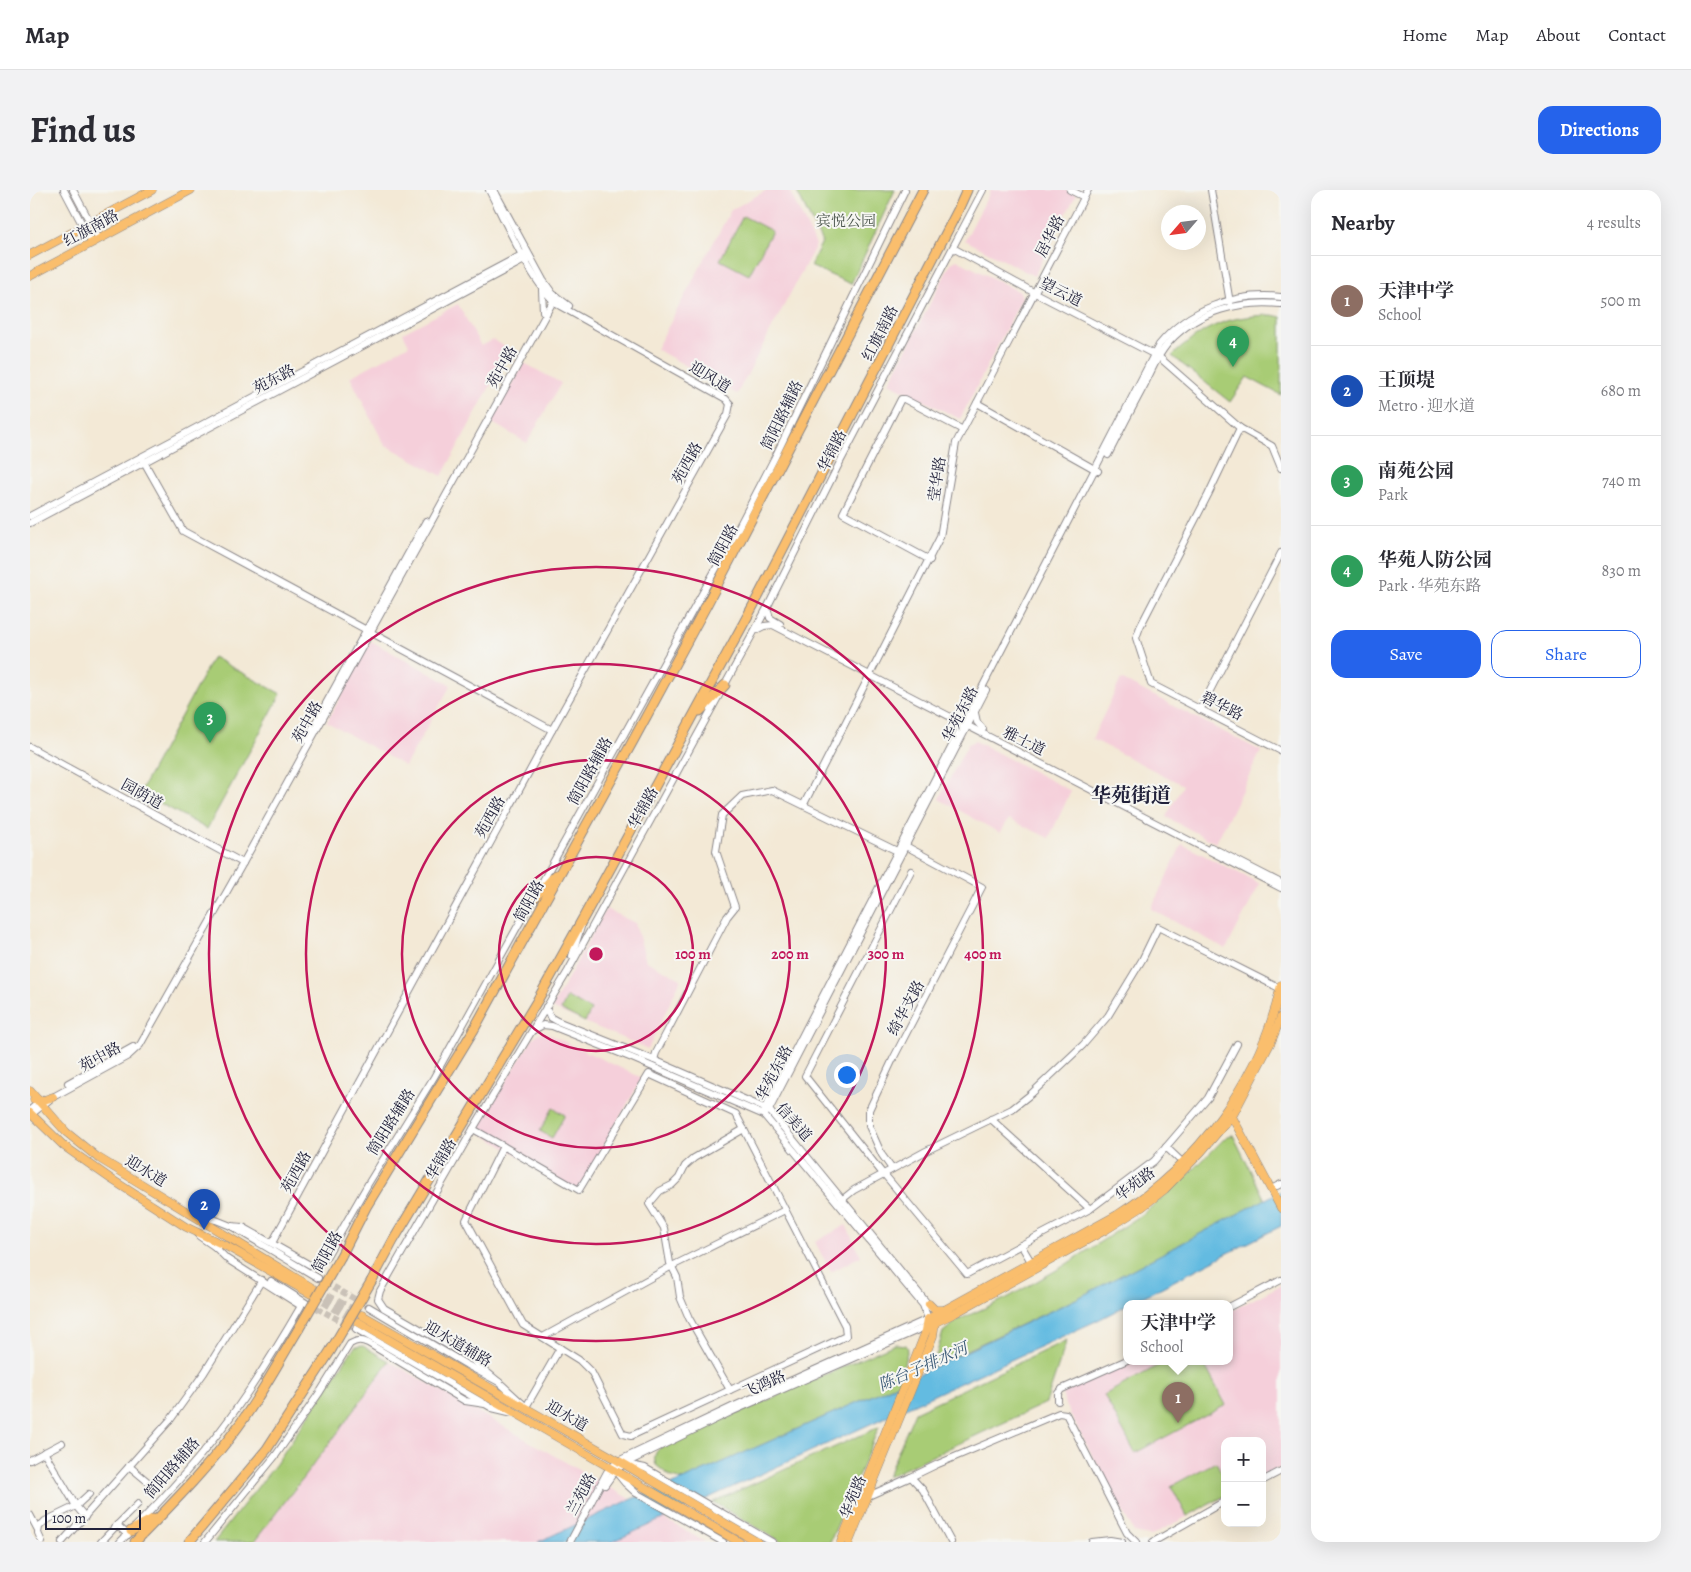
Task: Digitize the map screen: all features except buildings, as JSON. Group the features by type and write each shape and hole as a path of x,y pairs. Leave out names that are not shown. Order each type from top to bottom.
{"highway":[{"name":"简阳路","path":"138,1539 186,1488 237,1429 298,1330 341,1256 366,1208 473,1031 706,606 923,190"},
{"name":"红旗南路","path":"691,720 816,487 954,219 967,190"},
{"path":"189,1542 267,1449 331,1350 393,1241 537,1002 691,720 725,685"},
{"path":"533,899 564,866"},
{"path":"129,1533 160,1516"}],"main road":[{"name":"红旗南路","path":"30,255 152,190"},
{"name":"红旗南路","path":"30,276 191,190"},
{"name":"华苑路","path":"931,1321 1033,1265 1140,1201 1185,1165 1232,1114 1261,1046 1281,988"},
{"name":"华苑路","path":"1238,1099 1271,1042 1281,1017"},
{"name":"迎水道","path":"30,1091 38,1102 82,1147 313,1291 186,1227 89,1165 55,1139 31,1112"},
{"path":"38,1102 53,1097"},
{"path":"1238,1099 1239,1125"},
{"path":"1232,1114 1281,1198"},
{"name":"华苑路","path":"1185,1165 1215,1126 1232,1114"},
{"path":"1275,1188 1281,1208"},
{"name":"华苑路","path":"849,1542 887,1427 931,1321 946,1310 1033,1265"},
{"path":"929,1304 936,1310 946,1310"},
{"name":"华苑路","path":"841,1542 897,1425 933,1336 931,1321"},
{"name":"迎水道","path":"359,1322 621,1462 757,1542"},
{"name":"迎水道","path":"526,1411 644,1488 740,1542"}],"street":[{"path":"64,190 87,225"},
{"path":"73,190 95,241"},
{"name":"迎风道","path":"489,190 540,284 553,297 726,399 730,404"},
{"name":"迎风道","path":"494,190 520,238 525,255 553,297"},
{"name":"简阳路辅路","path":"231,1226 243,1227 310,1265 320,1263 325,1259 368,1184 434,1078 733,538 776,455 905,190"},
{"name":"华锦路","path":"499,1382 470,1358 384,1308 378,1299 380,1292 473,1129 568,971 755,631 838,466 983,190"},
{"path":"1070,190 1084,197"},
{"name":"居华路","path":"1035,293 1088,190"},
{"path":"1211,190 1230,303"},
{"name":"望云道","path":"954,248 1035,293 1156,355 1240,428 1272,446 1281,468"},
{"name":"苑东路","path":"30,516 143,460 514,265 525,255"},
{"name":"苑东路","path":"30,523 143,460 525,255"},
{"path":"540,284 543,295 543,311"},
{"name":"莹华路","path":"804,804 930,560 940,537 956,443 1035,293"},
{"name":"华苑东路","path":"903,845 959,742 974,709 1156,355 1189,325 1230,303 1252,296 1281,297"},
{"name":"苑中路","path":"53,1097 128,1056 140,1045 543,311 553,297"},
{"name":"苑中路","path":"368,630 553,297"},
{"name":"华苑东路","path":"1230,303 1281,304"},
{"path":"930,560 843,513 901,399 963,430"},
{"path":"977,403 1098,470"},
{"name":"苑西路","path":"272,1242 552,730 728,414 730,404"},
{"name":"碧华路","path":"1240,428 1208,495 1140,626 1136,638 1151,684 1281,751"},
{"path":"143,460 183,531 552,730"},
{"path":"706,606 733,538"},
{"path":"1200,710 1281,553"},
{"name":"雅士道","path":"767,608 768,615 775,622 870,674"},
{"name":"雅士道","path":"755,631 764,626 773,625 968,723 1281,888"},
{"path":"959,742 970,735 982,731 976,720 974,709"},
{"name":"华苑东路","path":"766,1111 774,1101 903,845 968,723"},
{"name":"雅士道","path":"982,731 1281,883"},
{"name":"园荫道","path":"30,747 241,862"},
{"path":"654,1060 702,964 734,907 716,851 722,815 742,796 772,790 900,852"},
{"name":"绮华支路","path":"892,1170 882,1155 869,1126 869,1110 893,1059 982,887 903,845"},
{"name":"华苑东路","path":"766,1111 900,852"},
{"name":"苑中路","path":"31,1112 38,1102 53,1092 138,1043 241,862"},
{"path":"912,871 804,1076 967,1274 1090,1209 1154,1161 1208,1098 1237,1044"},
{"path":"568,971 586,913"},
{"path":"838,1203 854,1190 1012,1109 1031,1094 1083,1045 1108,1016 1142,960 1158,927 1281,988"},
{"name":"信美道","path":"546,1006 547,1013 553,1020 654,1060 766,1111 777,1120 843,1198 929,1304 931,1321"},
{"name":"信美道","path":"531,1033 544,1025 552,1026 766,1111 838,1203 923,1306 931,1321"},
{"path":"473,1129 503,1146 579,1190 649,1074 736,1114 845,1326 846,1336 631,1436 623,1434 592,1373 579,1360 523,1325 466,1220 503,1146"},
{"path":"774,1101 773,1110 777,1120"},
{"path":"991,1119 1090,1209"},
{"path":"730,1390 689,1318 680,1297 678,1277 672,1266 664,1228 649,1204 660,1191 672,1185 679,1178 685,1166 694,1158 744,1129"},
{"path":"1166,1147 1185,1165"},
{"path":"543,1337 672,1266 785,1210"},
{"path":"192,1214 231,1226 318,1278"},
{"path":"186,1227 304,1304"},
{"path":"1021,1245 1033,1265"},
{"path":"215,1247 227,1259 304,1304"},
{"path":"62,1542 176,1412 204,1373 262,1280"},
{"path":"1233,1305 1281,1280"},
{"name":"简阳路辅路","path":"120,1542 172,1489 229,1420 267,1364 304,1304"},
{"name":"迎水道辅路","path":"369,1307 467,1366 499,1382 526,1411"},
{"name":"飞鸿路","path":"613,1469 621,1462 931,1321"},
{"path":"359,1322 492,1408 526,1411 560,1348"},
{"path":"204,1542 276,1455 320,1392 350,1344 356,1341 362,1340 465,1401 485,1404"},
{"path":"1058,1401 1058,1393 1062,1389 1123,1362"},
{"path":"864,1496 1058,1412 1066,1414 1124,1529 1128,1536 1136,1542"},
{"path":"30,1460 62,1443"},
{"path":"44,1452 76,1506 85,1516"},
{"path":"621,1462 645,1468 772,1542"},
{"path":"130,1466 152,1486"},
{"path":"613,1469 625,1484 638,1494 722,1542"},
{"name":"兰苑路","path":"572,1542 613,1469"},
{"path":"1266,1479 1281,1471"},
{"path":"911,1477 923,1490 951,1542"},
{"path":"38,1530 45,1521 76,1506 89,1494"},
{"path":"1153,1542 1221,1503"},
{"path":"101,1542 138,1504"},
{"path":"30,1515 42,1542"},
{"path":"117,1524 129,1533"},
{"path":"1092,1542 1120,1541 1124,1529"}],"shaded area":[{"path":"767,190 789,190 816,245 737,394 656,349 731,210"},
{"path":"991,190 1066,190 1076,195 1034,276 965,240"},
{"path":"957,260 1020,292 1022,298 960,419 889,383 951,263"},
{"path":"458,304 481,346 493,340 510,349 442,476 384,444 350,377 409,345 403,333"},
{"path":"524,363 561,383 527,443 491,422"},
{"path":"371,641 451,685 405,766 327,722"},
{"path":"1121,679 1261,751 1216,843 1166,817 1183,785 1092,739"},
{"path":"975,741 1071,791 1049,838 1009,819 1000,833 939,799 968,744"},
{"path":"1182,844 1260,884 1226,949 1151,909"},
{"path":"606,909 635,923 646,961 681,979 648,1049 552,1007"},
{"path":"544,1032 642,1078 578,1192 476,1130 533,1038 539,1033"},
{"path":"846,1225 861,1256 831,1272 815,1242"},
{"path":"1281,1285 1281,1467 1266,1475 1266,1437 1221,1437 1221,1499 1150,1536 1134,1532 1065,1405 1062,1393 1123,1365 1233,1365 1233,1310"},
{"path":"389,1361 705,1542 252,1542"}],"green space":[{"name":"宾悦公园","path":"796,190 895,190 851,284 810,266 822,242"},
{"path":"743,216 772,231 749,275 720,260"},
{"path":"1272,315 1281,317 1281,395 1247,377 1230,402 1172,356 1195,337 1217,325 1242,318"},
{"path":"213,657 281,694 207,829 140,792"},
{"path":"567,997 591,1010 585,1022 561,1010"},
{"path":"553,1108 565,1115 552,1138 540,1131"},
{"path":"1233,1135 1265,1200 1076,1299 933,1366 943,1332 958,1320 1007,1298 1062,1267 1143,1214 1189,1174 1227,1136"},
{"path":"1067,1340 1046,1403 887,1477 915,1412"},
{"path":"895,1344 906,1345 908,1349 898,1384 683,1480 671,1477 656,1465 655,1455 661,1447"},
{"path":"363,1346 389,1361 336,1435 254,1542 214,1542 276,1464 351,1352 355,1347"},
{"path":"1159,1365 1205,1365 1226,1405 1135,1453 1104,1395"},
{"path":"879,1427 830,1542 782,1542 713,1502"},
{"path":"1216,1462 1221,1471 1221,1498 1187,1516 1171,1486"}],"water":[{"path":"1281,1191 1281,1226 1137,1300 1123,1300 1123,1307 1096,1321 612,1542 538,1542 634,1498 683,1480 898,1384 1076,1299"}],"tunnel":[{"path":"318,1278 369,1307"},
{"path":"316,1290 362,1315"},
{"path":"313,1295 358,1322"},
{"path":"309,1304 356,1329"}],"place":[{"name":"华苑人防公园","path":"1233,367"},
{"name":"南苑公园","path":"210,743"},
{"name":"王顶堤","path":"204,1230"},
{"name":"天津中学","path":"1178,1423"}],"district":[{"name":"华苑街道","path":"1131,795"}],"water label":[{"name":"陈台子排水河","path":"923,1367"}]}
